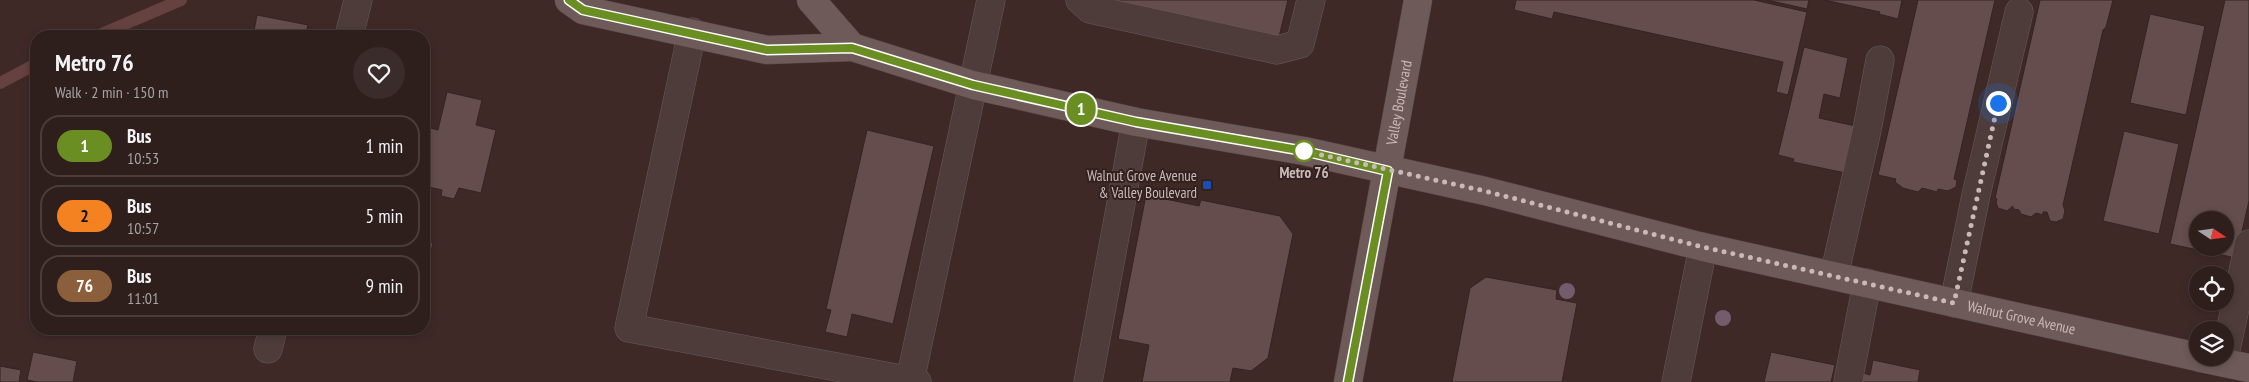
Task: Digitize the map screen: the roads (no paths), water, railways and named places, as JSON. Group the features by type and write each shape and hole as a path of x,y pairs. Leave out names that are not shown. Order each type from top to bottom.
{"main road":[{"name":"Walnut Grove Avenue","path":"569,0 583,10 692,32 767,50 852,48 973,85 1136,122 1304,151 1485,191 1703,247 2189,352"},
{"path":"811,0 852,48"},
{"name":"Valley Boulevard","path":"1348,382 1418,0"}],"lane":[{"path":"350,30 358,0"},
{"path":"692,32 629,328 914,381 991,0"},
{"path":"1080,0 1090,9 1277,50 1300,44 1311,0"},
{"path":"1954,303 1976,194 2019,12"},
{"path":"1834,276 1880,60"},
{"path":"1088,382 1136,122"},
{"path":"2230,321 2249,244"},
{"path":"1676,382 1703,247"},
{"path":"1848,382 1866,283"}],"waterway":[{"path":"111,30 181,0"},
{"path":"0,83 30,67"}],"place":[{"name":"Metro 76","path":"1304,151"},
{"name":"Walnut Grove Avenue & Valley Boulevard","path":"1207,185"}]}
